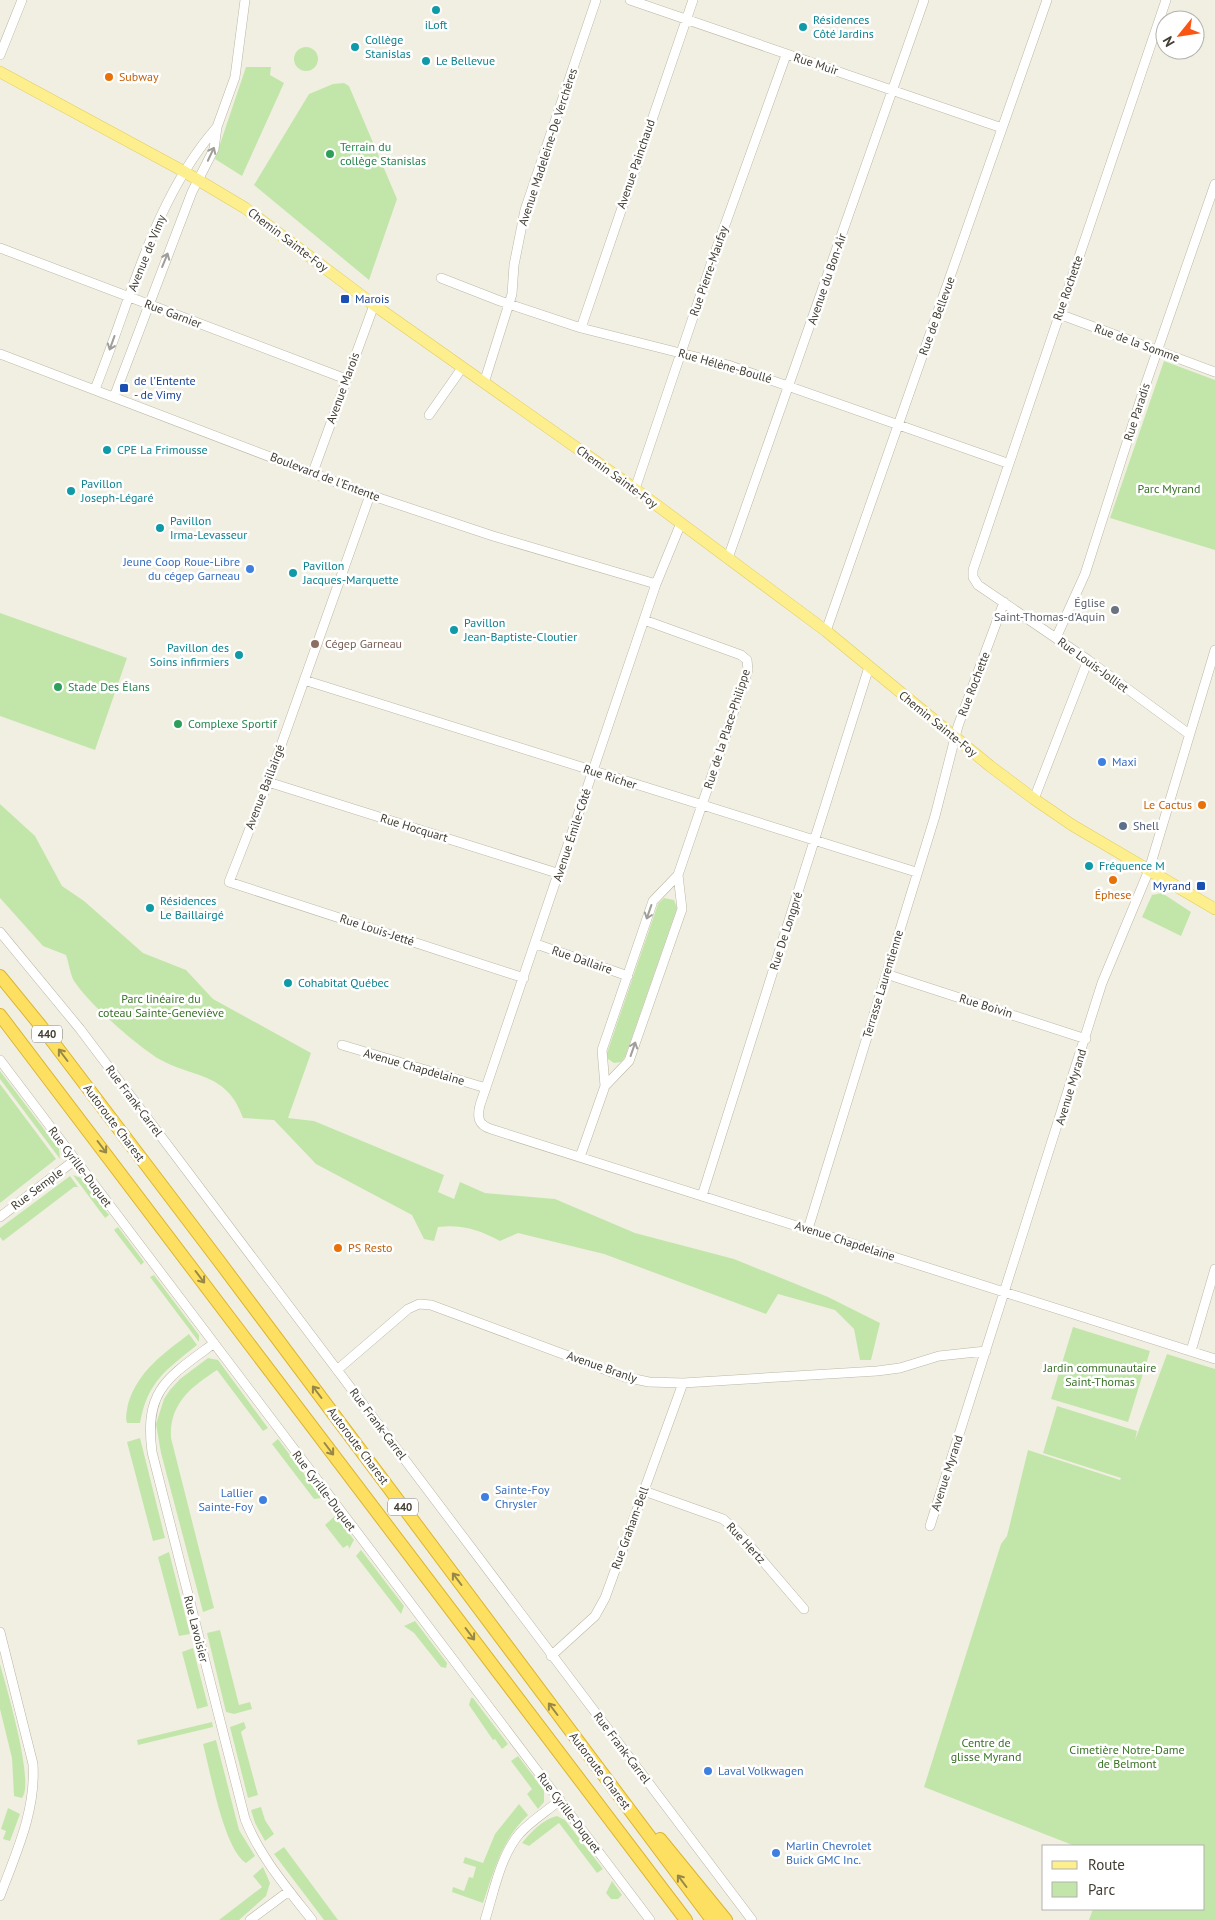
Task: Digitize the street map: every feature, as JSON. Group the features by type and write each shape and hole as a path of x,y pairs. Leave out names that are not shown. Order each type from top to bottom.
{"highway":[{"name":"Autoroute Charest","path":"0,976 40,1025 219,1261 712,1920"},
{"name":"Autoroute Charest","path":"0,1015 686,1920"},
{"path":"602,1775 680,1862 726,1920"}],"main road":[{"name":"Chemin Sainte-Foy","path":"0,72 184,171 245,208 374,305 635,489 826,631 955,738 1034,799 1215,909"}],"street":[{"path":"0,55 22,0"},
{"name":"Avenue de Vimy","path":"114,397 147,305 197,179 214,149 217,126 235,77 245,0"},
{"name":"Avenue Madeleine-De Verchères","path":"484,382 510,304 514,265 525,210 596,0"},
{"name":"Rue Muir","path":"630,0 1002,128"},
{"name":"Avenue Painchaud","path":"580,328 693,0"},
{"name":"Avenue du Bon-Air","path":"728,558 894,90 924,0"},
{"name":"Rue de Bellevue","path":"826,631 1047,0"},
{"name":"Rue Rochette","path":"973,577 973,565 1007,462 1166,0"},
{"name":"Rue Pierre-Maufay","path":"635,489 786,55"},
{"name":"Avenue de Vimy","path":"95,389 153,234 184,171 217,126"},
{"name":"Rue Paradis","path":"1056,638 1085,574 1157,351 1215,184"},
{"name":"Rue Garnier","path":"0,248 346,379"},
{"name":"Rue Hélène-Boullé","path":"441,278 580,328 728,365 897,426 945,440 1007,462"},
{"name":"Avenue Marois","path":"313,472 374,305"},
{"name":"Rue de la Somme","path":"1059,314 1215,372"},
{"name":"Boulevard de l'Entente","path":"0,354 370,495 493,536 656,584"},
{"path":"429,415 462,368"},
{"name":"Avenue Baillairgé","path":"229,882 268,782 370,495"},
{"name":"Avenue Émile-Côté","path":"478,1119 478,1110 560,874 656,584 681,523"},
{"name":"Rue Louis-Jolliet","path":"973,577 978,585 1088,660 1189,734"},
{"name":"Rue Rochette","path":"955,738 1004,602"},
{"name":"Rue de la Place-Philippe","path":"580,1157 605,1086 602,1050 653,901 678,875 748,670 748,664 741,655 644,620"},
{"name":"Avenue Myrand","path":"930,1526 1006,1293 1086,1039 1102,982 1149,870 1215,650"},
{"path":"1034,799 1088,660"},
{"name":"Rue De Longpré","path":"702,1196 869,667"},
{"name":"Rue Richer","path":"304,680 916,872"},
{"name":"Terrasse Laurentienne","path":"808,1229 916,872 935,816 955,738"},
{"name":"Rue Hocquart","path":"268,782 560,874"},
{"name":"Rue de la Place-Philippe","path":"605,1086 629,1061 682,909 678,875"},
{"name":"Rue Louis-Jetté","path":"229,882 524,978"},
{"name":"Rue Frank-Carrel","path":"0,932 80,1029 551,1656 752,1920"},
{"name":"Rue Dallaire","path":"536,944 628,976"},
{"name":"Rue Boivin","path":"886,974 1086,1039"},
{"name":"Avenue Chapdelaine","path":"342,1046 486,1088"},
{"name":"Rue Cyrille-Duquet","path":"0,1060 650,1920"},
{"name":"Avenue Chapdelaine","path":"478,1119 482,1125 490,1130 1215,1359"},
{"name":"Rue Semple","path":"0,1217 75,1160"},
{"path":"1191,1351 1215,1269"},
{"name":"Avenue Branly","path":"337,1370 408,1309 424,1304 625,1377 649,1382 683,1383 878,1371 900,1368 939,1356 986,1351"},
{"name":"Rue Lavoisier","path":"213,1344 179,1370 159,1392 151,1408 149,1428 152,1452 245,1820 252,1837 289,1891 312,1920"},
{"name":"Rue Graham-Bell","path":"551,1656 595,1616 605,1598 683,1383"},
{"name":"Rue Hertz","path":"644,1491 723,1519 738,1532 804,1609"},
{"path":"0,1632 33,1764 34,1783 30,1811 0,1896"},
{"path":"485,1920 505,1859 512,1844 521,1832 560,1800"},
{"path":"250,1920 289,1891"}],"green space":[{"path":"306,47 315,50 318,59 315,68 306,71 297,68 294,59 297,50"},
{"path":"246,67 271,67 270,75 284,83 242,176 215,159"},
{"path":"344,83 349,86 397,199 369,280 254,185 309,94 333,84"},
{"name":"Parc Myrand","path":"1164,361 1215,380 1215,550 1110,518"},
{"name":"Stade Des Élans","path":"0,613 127,658 95,750 0,716"},
{"name":"Parc linéaire du coteau Sainte-Geneviève","path":"0,804 35,836 62,886 84,901 143,953 186,970 213,999 311,1053 288,1118 314,1121 444,1175 438,1192 454,1199 460,1182 485,1193 555,1199 635,1233 734,1259 828,1297 880,1323 871,1360 860,1360 854,1329 835,1310 778,1294 766,1314 604,1254 518,1233 500,1241 470,1229 446,1226 438,1227 434,1241 424,1239 412,1215 316,1164 274,1120 243,1118 236,1103 219,1084 172,1065 149,1053 101,1012 74,981 66,955 43,946 0,898"},
{"path":"1162,893 1191,912 1181,936 1142,917 1152,895"},
{"path":"664,898 674,900 677,908 625,1057 621,1062 614,1063 608,1059 607,1053 658,904"},
{"path":"0,1071 59,1149 60,1159 0,1079"},
{"path":"0,1084 56,1159 0,1203"},
{"path":"73,1175 81,1178 109,1215 105,1218"},
{"path":"70,1176 78,1187 74,1187 3,1241 0,1237 0,1228"},
{"path":"118,1227 144,1262 141,1265 114,1230"},
{"path":"154,1275 199,1335 199,1342 150,1277"},
{"name":"Jardin communautaire Saint-Thomas","path":"1073,1327 1150,1351 1128,1422 1051,1399"},
{"path":"189,1334 197,1345 167,1370 153,1387 143,1409 140,1423 127,1423 128,1404 138,1382 152,1364"},
{"name":"Cimetière Notre-Dame de Belmont","path":"1167,1354 1215,1369 1215,1920 1089,1920 1093,1910 1205,1910 1205,1845 1072,1845 924,1787 1001,1544 1007,1536 1028,1450 1120,1480 1121,1478 1043,1453 1057,1406 1137,1431 1135,1440"},
{"path":"208,1358 218,1360 268,1428 263,1431 217,1370 190,1390 183,1398 174,1415 171,1426 171,1438 214,1608 203,1612 161,1453 156,1424 164,1399 170,1390 180,1379"},
{"path":"140,1438 165,1538 153,1541 127,1442"},
{"path":"278,1439 322,1498 314,1499 272,1444"},
{"path":"336,1515 354,1540 349,1549 348,1545 343,1548 325,1525"},
{"path":"361,1550 404,1606 401,1614 356,1556"},
{"path":"169,1552 190,1634 179,1636 158,1557"},
{"path":"415,1621 447,1663 446,1668 441,1667 414,1633 404,1626"},
{"path":"220,1630 239,1705 250,1702 252,1709 234,1714 226,1712 207,1633"},
{"path":"193,1648 208,1706 197,1709 182,1652"},
{"path":"0,1664 22,1755 25,1789 22,1798 14,1796 12,1758 0,1709"},
{"path":"471,1698 473,1698 508,1744 502,1749 495,1739 493,1740 469,1705"},
{"path":"212,1722 213,1727 138,1745 137,1740"},
{"path":"244,1722 246,1728 241,1732 258,1795 248,1798 230,1727"},
{"path":"216,1740 239,1830 255,1856 246,1863 238,1855 231,1843 214,1790 203,1744"},
{"path":"518,1756 544,1790 544,1802 538,1809 527,1794 532,1789 511,1761"},
{"path":"519,1804 528,1815 505,1845 495,1867 483,1903 452,1892 453,1887 464,1891 469,1877 473,1878 476,1867 463,1863 465,1857 483,1863 495,1834"},
{"path":"261,1807 265,1820 274,1834 265,1841 255,1823 251,1810"},
{"path":"8,1808 20,1814 10,1841 3,1839 6,1831 1,1829"},
{"path":"557,1816 565,1820 603,1869 597,1873 559,1823 529,1846 522,1843 542,1823"},
{"path":"284,1847 338,1920 324,1920 274,1854"},
{"path":"263,1867 270,1883 266,1896 239,1920 219,1920 262,1887 253,1876"},
{"path":"612,1881 622,1895 618,1899 611,1899 606,1893"}],"place":[{"name":"iLoft","path":"436,10"},
{"name":"Résidences Côté Jardins","path":"803,27"},
{"name":"Collège Stanislas","path":"355,47"},
{"name":"Le Bellevue","path":"426,61"},
{"name":"Subway","path":"109,77"},
{"name":"Terrain du collège Stanislas","path":"330,154"},
{"name":"Marois","path":"345,299"},
{"name":"de l'Entente - de Vimy","path":"124,388"},
{"name":"CPE La Frimousse","path":"107,450"},
{"name":"Pavillon Joseph-Légaré","path":"71,491"},
{"name":"Pavillon Irma-Levasseur","path":"160,528"},
{"name":"Jeune Coop Roue-Libre du cégep Garneau","path":"250,569"},
{"name":"Pavillon Jacques-Marquette","path":"293,573"},
{"name":"Église Saint-Thomas-d'Aquin","path":"1115,610"},
{"name":"Pavillon Jean-Baptiste-Cloutier","path":"454,630"},
{"name":"Cégep Garneau","path":"315,644"},
{"name":"Pavillon des Soins infirmiers","path":"239,655"},
{"name":"Stade Des Élans","path":"58,687"},
{"name":"Complexe Sportif","path":"178,724"},
{"name":"Maxi","path":"1102,762"},
{"name":"Le Cactus","path":"1202,805"},
{"name":"Shell","path":"1123,826"},
{"name":"Fréquence M","path":"1089,866"},
{"name":"Éphese","path":"1113,880"},
{"name":"Myrand","path":"1201,886"},
{"name":"Résidences Le Baillairgé","path":"150,908"},
{"name":"Cohabitat Québec","path":"288,983"},
{"name":"PS Resto","path":"338,1248"},
{"name":"Sainte-Foy Chrysler","path":"485,1497"},
{"name":"Lallier Sainte-Foy","path":"263,1500"},
{"name":"Laval Volkwagen","path":"708,1771"},
{"name":"Marlin Chevrolet Buick GMC Inc.","path":"776,1853"}],"park label":[{"name":"Centre de glisse Myrand","path":"986,1750"}]}
